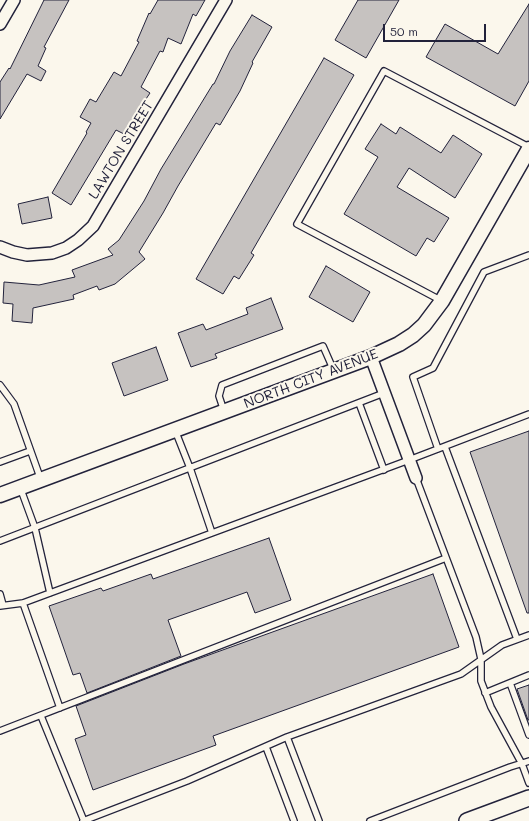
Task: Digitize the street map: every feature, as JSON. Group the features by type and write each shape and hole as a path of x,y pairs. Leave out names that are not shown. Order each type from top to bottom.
{"main road":[{"path":"467,821 529,798"}],"street":[{"path":"0,24 14,0"},
{"name":"LAWTON STREET","path":"0,247 13,252 28,255 52,253 66,248 78,240 93,226 226,0"},
{"name":"NORTH CITY AVENUE","path":"0,495 371,357 399,344 413,335 424,325 442,301 529,148"},
{"path":"371,357 416,478"}],"lane":[{"path":"442,301 297,224 384,71 529,148"},
{"path":"438,449 412,377 433,368 484,272 529,255"},
{"path":"224,411 219,396 222,385 323,346 334,371"},
{"path":"0,386 14,404 41,480"},
{"path":"0,541 384,393"},
{"path":"359,403 384,470"},
{"path":"0,594 2,605 23,603 384,470 529,414"},
{"path":"175,429 212,533"},
{"path":"445,447 517,639"},
{"path":"0,462 30,451"},
{"path":"416,478 476,637 481,659 481,681 485,692 491,707 522,764 529,783"},
{"path":"20,487 35,528 50,593"},
{"path":"0,732 446,558"},
{"path":"23,603 60,708"},
{"path":"41,716 84,821 187,782 287,737 461,674 502,645 529,635"},
{"path":"485,692 529,675"},
{"path":"510,683 529,735"},
{"path":"287,737 319,821"},
{"path":"266,747 294,821"},
{"path":"370,821 510,767 529,762"}],"building":[{"path":"44,0 69,0 44,47 46,48 38,66 46,71 41,81 27,74 0,119 0,82 9,68 10,69"},
{"path":"158,0 205,0 196,16 193,14 181,44 168,38 163,52 160,51 141,87 150,93 126,135 116,130 71,205 52,193 87,133 86,132 91,123 80,117 90,99 96,102 114,72 121,76 139,42 137,41 149,13 150,14"},
{"path":"358,0 399,0 366,58 335,40"},
{"path":"529,4 529,81 515,106 426,57 445,24 498,54"},
{"path":"252,15 272,27 252,62 253,63 240,91 220,125 216,123 139,252 145,259 115,284 99,290 97,286 73,295 74,299 33,308 32,323 12,321 13,304 3,303 4,282 39,285 75,277 72,270 113,255 108,249 119,240 144,201 161,169 214,84 230,51"},
{"path":"324,58 354,75 251,253 254,255 239,279 234,276 223,294 196,279"},
{"path":"381,124 396,134 400,127 441,153 453,135 482,154 455,198 409,168 397,187 449,218 434,242 427,238 416,256 344,214 378,157 365,149"},
{"path":"48,197 52,218 22,224 18,204"},
{"path":"326,266 370,292 353,322 309,297"},
{"path":"271,298 283,329 215,354 217,358 191,367 178,333 203,324 206,330 248,314 246,308"},
{"path":"156,347 168,380 124,396 112,363"},
{"path":"529,431 529,613 527,613 470,452"},
{"path":"269,538 291,600 255,613 247,592 168,620 181,656 87,693 80,673 73,675 49,606 101,588 103,591 151,574 153,579"},
{"path":"433,574 459,647 213,736 216,745 93,790 75,739 86,735 76,706 184,664"},
{"path":"529,685 529,720 528,720 517,689"}]}
